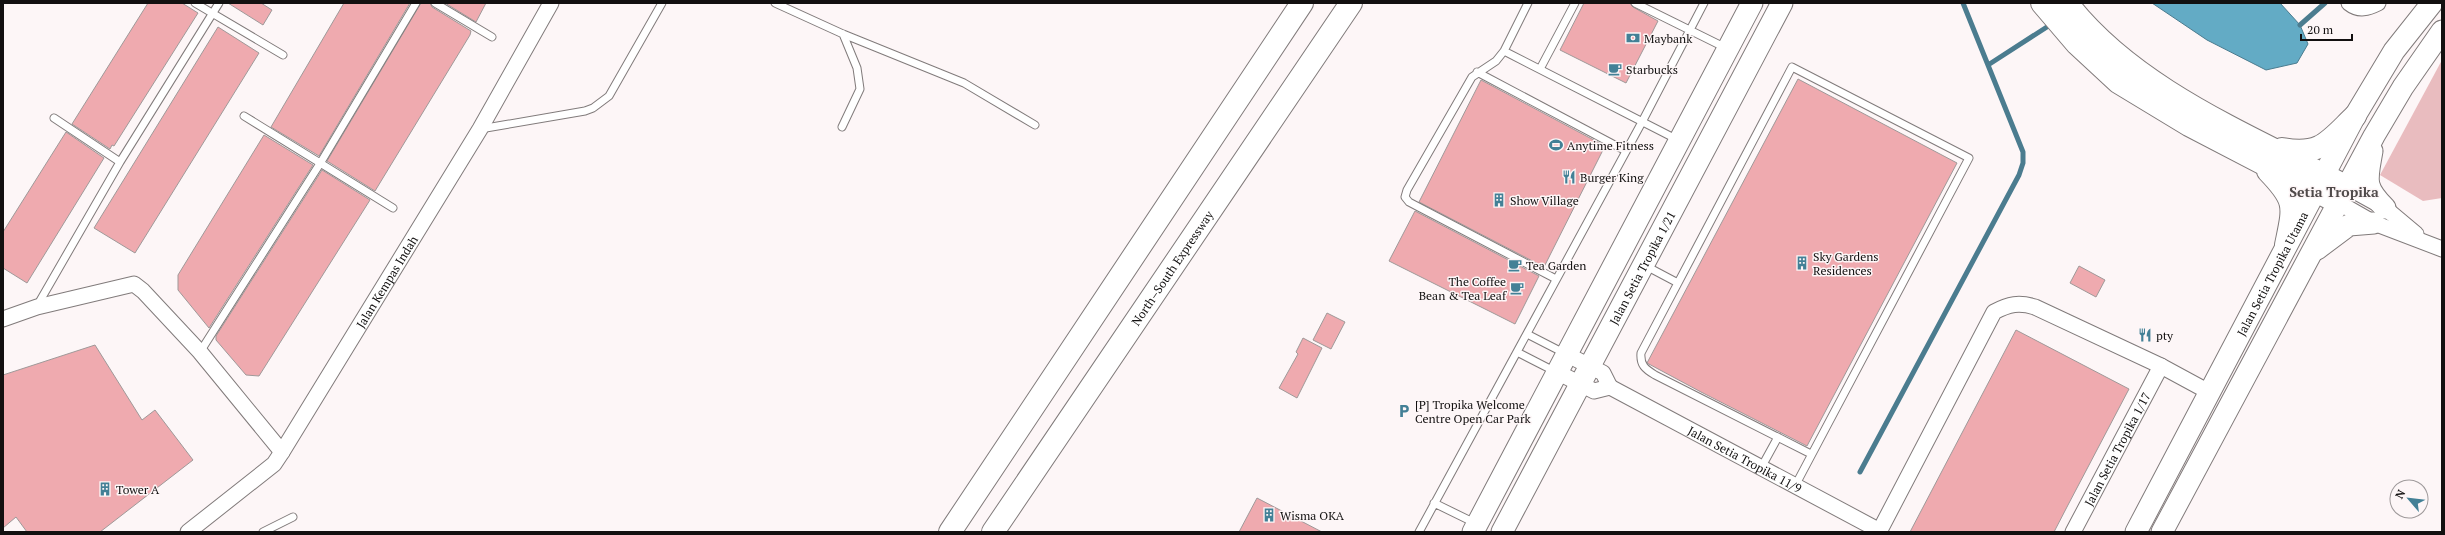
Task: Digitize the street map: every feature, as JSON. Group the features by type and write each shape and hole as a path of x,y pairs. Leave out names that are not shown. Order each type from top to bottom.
{"highway":[{"path":"950,532 1302,3"},
{"name":"North–South Expressway","path":"993,532 1351,3"},
{"path":"1304,73 1363,3"},
{"path":"2042,3 2077,44 2118,82 2189,125 2263,154 2343,195"},
{"path":"2067,3 2093,34 2124,62 2196,108 2263,154 2286,190 2292,203 2292,216 2286,245"},
{"path":"2263,154 2301,153 2314,150 2325,144 2355,116"},
{"path":"947,532 966,508"}],"main road":[{"path":"1475,528 1752,3"},
{"name":"Jalan Setia Tropika 1/21","path":"1502,532 1782,3"},
{"name":"Jalan Setia Tropika Utama","path":"2136,532 2355,116 2394,51 2432,3"},
{"name":"Jalan Setia Tropika Utama","path":"2162,532 2374,136 2403,87 2442,31"},
{"path":"2308,258 2318,247 2349,225 2380,216 2371,194 2368,178 2374,136"}],"street":[{"name":"Jalan Kempas Indah","path":"188,532 274,464 480,129 551,3"},
{"path":"2349,3 2358,8 2372,6"},
{"path":"2343,195 2424,241 2442,249"},
{"path":"3,319 37,307 134,284 200,352 282,452"},
{"path":"1879,532 1994,312 2010,304 2021,303 2035,306 2161,366 2209,392"},
{"path":"1562,363 1585,375"},
{"name":"Jalan Setia Tropika 1/17","path":"2073,532 2161,366"},
{"name":"Jalan Setia Tropika 11/9","path":"1585,375 1603,374 1610,387 1879,532"}],"lane":[{"path":"195,3 283,55"},
{"path":"37,307 120,162 219,3"},
{"path":"200,352 321,162 416,3"},
{"path":"435,3 492,37"},
{"path":"480,129 574,113 593,108 609,96 662,3"},
{"path":"775,3 843,34 964,83 1035,125"},
{"path":"1528,3 1504,50 1496,61 1477,72 1430,150 1405,197 1409,202 1556,279"},
{"path":"1540,69 1575,3"},
{"path":"1635,3 1728,49"},
{"path":"1419,532 1642,122 1704,3"},
{"path":"842,127 860,89 857,68 843,34"},
{"path":"1504,50 1679,141"},
{"path":"1795,486 1969,158 1792,67 1641,354 1642,365 1655,375 1811,454"},
{"path":"1477,72 1626,151"},
{"path":"244,116 321,162 393,208"},
{"path":"54,118 120,162"},
{"path":"1644,265 1678,283"},
{"path":"1527,334 1562,363"},
{"path":"1517,352 1562,363"},
{"path":"1761,468 1778,437"},
{"path":"1434,503 1475,528"},
{"path":"263,532 293,517"}],"shaded area":[{"path":"2442,60 2442,198 2423,201 2380,175"}],"water":[{"path":"2152,3 2280,3 2300,25 2308,44 2297,63 2266,70 2207,40"}],"building":[{"path":"148,3 182,3 198,13 114,146 112,145 110,149 72,124"},
{"path":"228,3 261,3 272,10 263,25"},
{"path":"344,3 410,3 319,156 271,127"},
{"path":"421,3 430,3 432,7 471,31 470,35 375,191 327,161"},
{"path":"445,3 486,3 476,22"},
{"path":"1584,3 1630,3 1633,7 1658,21 1626,83 1560,50"},
{"path":"218,27 259,53 135,253 94,228"},
{"name":"Sky Gardens Residences","path":"1798,79 1957,163 1807,446 1647,363"},
{"name":"Show Village","path":"1481,80 1605,146 1544,267 1419,202"},
{"path":"66,132 104,158 27,283 3,268 3,232"},
{"path":"264,135 313,165 209,328 178,290 178,275"},
{"path":"322,170 370,200 259,376 246,375 216,340 216,336"},
{"path":"1415,211 1539,276 1515,324 1389,261"},
{"path":"2079,266 2105,280 2096,297 2070,283"},
{"path":"1327,313 1345,322 1331,349 1313,340"},
{"path":"2016,330 2129,389 2054,532 1910,532"},
{"path":"1303,338 1322,348 1297,398 1279,388 1298,354 1296,352"},
{"path":"95,345 142,420 155,410 193,460 100,532 27,532 16,517 3,528 3,375"},
{"name":"Wisma OKA","path":"1257,498 1322,532 1239,532"}],"waterway":[{"path":"1860,472 2019,175 2023,163 2023,152 1963,3"},
{"path":"2300,25 2325,3"},
{"path":"1988,65 2050,25"}],"place":[{"name":"Maybank","path":"1633,38"},
{"name":"Starbucks","path":"1615,69"},
{"name":"Anytime Fitness","path":"1556,145"},
{"name":"Burger King","path":"1569,177"},
{"name":"Show Village","path":"1499,200"},
{"name":"Sky Gardens Residences","path":"1802,263"},
{"name":"Tea Garden","path":"1515,265"},
{"name":"The Coffee Bean & Tea Leaf","path":"1517,288"},
{"name":"pty","path":"2145,335"},
{"name":"[P] Tropika Welcome Centre Open Car Park","path":"1404,411"},
{"name":"Tower A","path":"105,489"},
{"name":"Wisma OKA","path":"1269,515"}],"district":[{"name":"Setia Tropika","path":"2334,191"}]}
